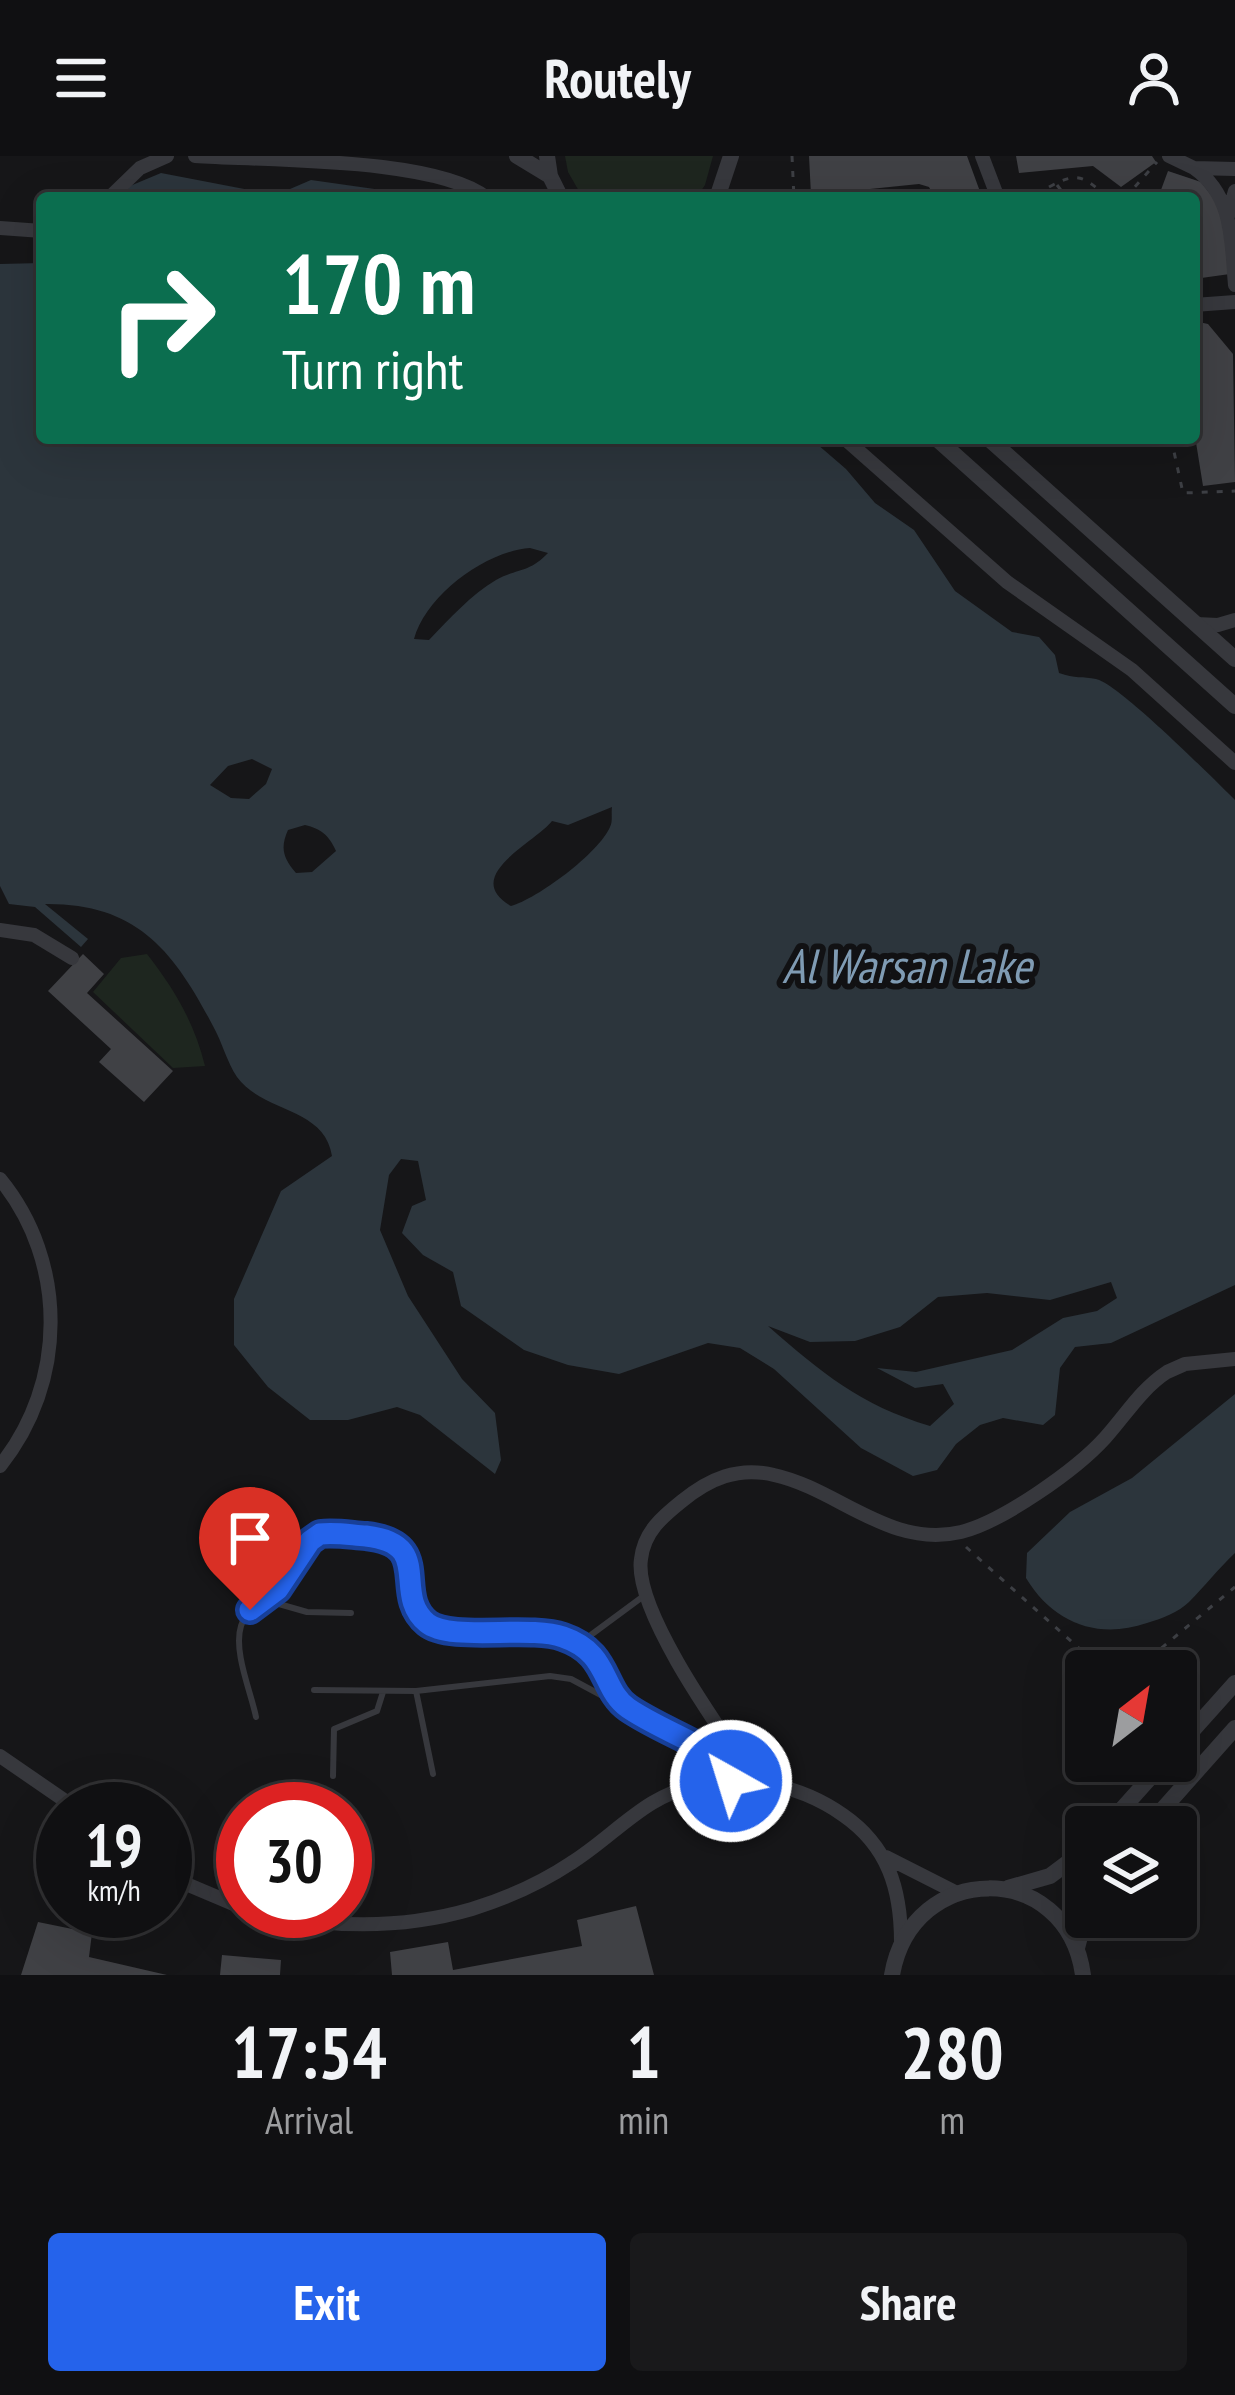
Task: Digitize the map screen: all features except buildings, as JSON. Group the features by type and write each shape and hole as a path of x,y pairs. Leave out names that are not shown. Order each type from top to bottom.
{"street":[{"path":"115,192 140,168 166,156"},
{"path":"195,156 422,172 478,192"},
{"path":"517,156 550,176"},
{"path":"547,156 558,192"},
{"path":"726,192 731,156"},
{"path":"982,156 996,192"},
{"path":"1166,156 1194,168 1216,189 1228,216 1235,286"},
{"path":"1194,168 1235,169"},
{"path":"1228,216 1235,191"},
{"path":"0,228 36,231"},
{"path":"1200,304 1235,302"},
{"path":"851,444 1007,582 1132,670 1235,764"},
{"path":"943,444 1235,706"},
{"path":"995,444 1235,658"},
{"path":"1196,624 1235,620"},
{"path":"0,930 34,935 72,958"},
{"path":"0,1179 22,1208 36,1238 52,1314 41,1391 22,1436 0,1466"},
{"path":"750,1782 645,1595 640,1563 656,1523 697,1489 736,1473 763,1473 790,1480 901,1531 951,1534 984,1524 1071,1469 1166,1372 1185,1364 1235,1359"},
{"path":"1197,1726 1235,1683"},
{"path":"1166,1806 1235,1728"},
{"path":"0,1756 38,1782"},
{"path":"372,1925 468,1910 546,1879 668,1795 698,1784 750,1782 789,1788 836,1810 863,1830 885,1856 957,1893"},
{"path":"1125,1806 1146,1782"},
{"path":"885,1856 900,1907 901,1942 892,1975"},
{"path":"901,1942 918,1917 957,1893 1002,1889 1050,1876 1065,1865"},
{"path":"1002,1889 1048,1909 1077,1948 1083,1975"},
{"path":"1077,1948 1080,1938"}],"lane":[{"path":"256,1717 239,1636 244,1618 290,1576 310,1541 320,1534 385,1538 397,1544 406,1555 416,1606 433,1627 553,1634 579,1644 600,1662 623,1706"},
{"path":"579,1644 645,1595"},
{"path":"265,1600 307,1612 351,1612"},
{"path":"314,1690 416,1691 560,1677 720,1759 750,1782"},
{"path":"416,1691 433,1774"},
{"path":"333,1776 334,1729 373,1714 383,1702 383,1692"}],"path":[{"path":"792,156 794,192"},
{"path":"1131,192 1166,156"},
{"path":"1042,192 1070,176 1080,177 1101,192"},
{"path":"1055,183 1062,192"},
{"path":"1172,444 1183,494 1235,491"},
{"path":"951,1534 1081,1650 1102,1660 1125,1662 1148,1656 1235,1587"}],"shaded area":[{"path":"565,156 713,156 700,192 580,192"},
{"path":"147,954 182,1007 205,1066 173,1068 93,992 121,958"}],"water":[{"path":"161,173 260,192 126,192"},
{"path":"311,180 396,192 283,192"},
{"name":"Al Warsan Lake","path":"36,263 36,444 817,444 875,503 914,530 955,591 1012,632 1039,637 1055,655 1059,673 1107,684 1235,800 1235,1285 1111,1343 1075,1347 1060,1368 1055,1415 1043,1425 1003,1418 980,1425 956,1444 937,1470 913,1476 861,1448 774,1369 740,1348 708,1343 619,1374 568,1365 524,1350 461,1306 453,1272 423,1255 402,1233 412,1206 426,1200 418,1161 401,1159 389,1175 380,1230 408,1296 462,1379 495,1413 501,1460 495,1474 420,1415 397,1407 348,1420 310,1420 268,1387 234,1345 234,1299 281,1191 332,1156 327,1140 306,1119 262,1098 237,1077 198,999 149,936 105,912 45,904 88,939 81,947 35,907 9,904 0,886 0,264","holes":["530,548 548,553 487,586 429,640 414,639 431,607 460,578 495,557","252,759 272,769 266,784 249,799 231,798 210,785 228,766","612,807 604,838 551,885 511,906 497,895 494,883 506,860 552,821 568,825","305,825 327,837 336,851 312,872 296,873 284,853 284,842 288,830","1111,1282 1117,1298 1097,1311 1063,1318 1012,1350 916,1372 877,1368 915,1388 943,1384 954,1404 930,1426 843,1386 768,1326 810,1342 855,1341 900,1327 938,1297 987,1293 1050,1300"]},
{"path":"1235,1394 1235,1553 1185,1606 1147,1623 1094,1628 1049,1606 1026,1578 1027,1553 1070,1512 1132,1478"}],"route":[{"path":"250,1610 290,1576 310,1541 320,1534 391,1540 406,1555 416,1606 427,1623 446,1630 539,1632 579,1644 600,1662 623,1706 720,1759 744,1781 731,1781"}]}
